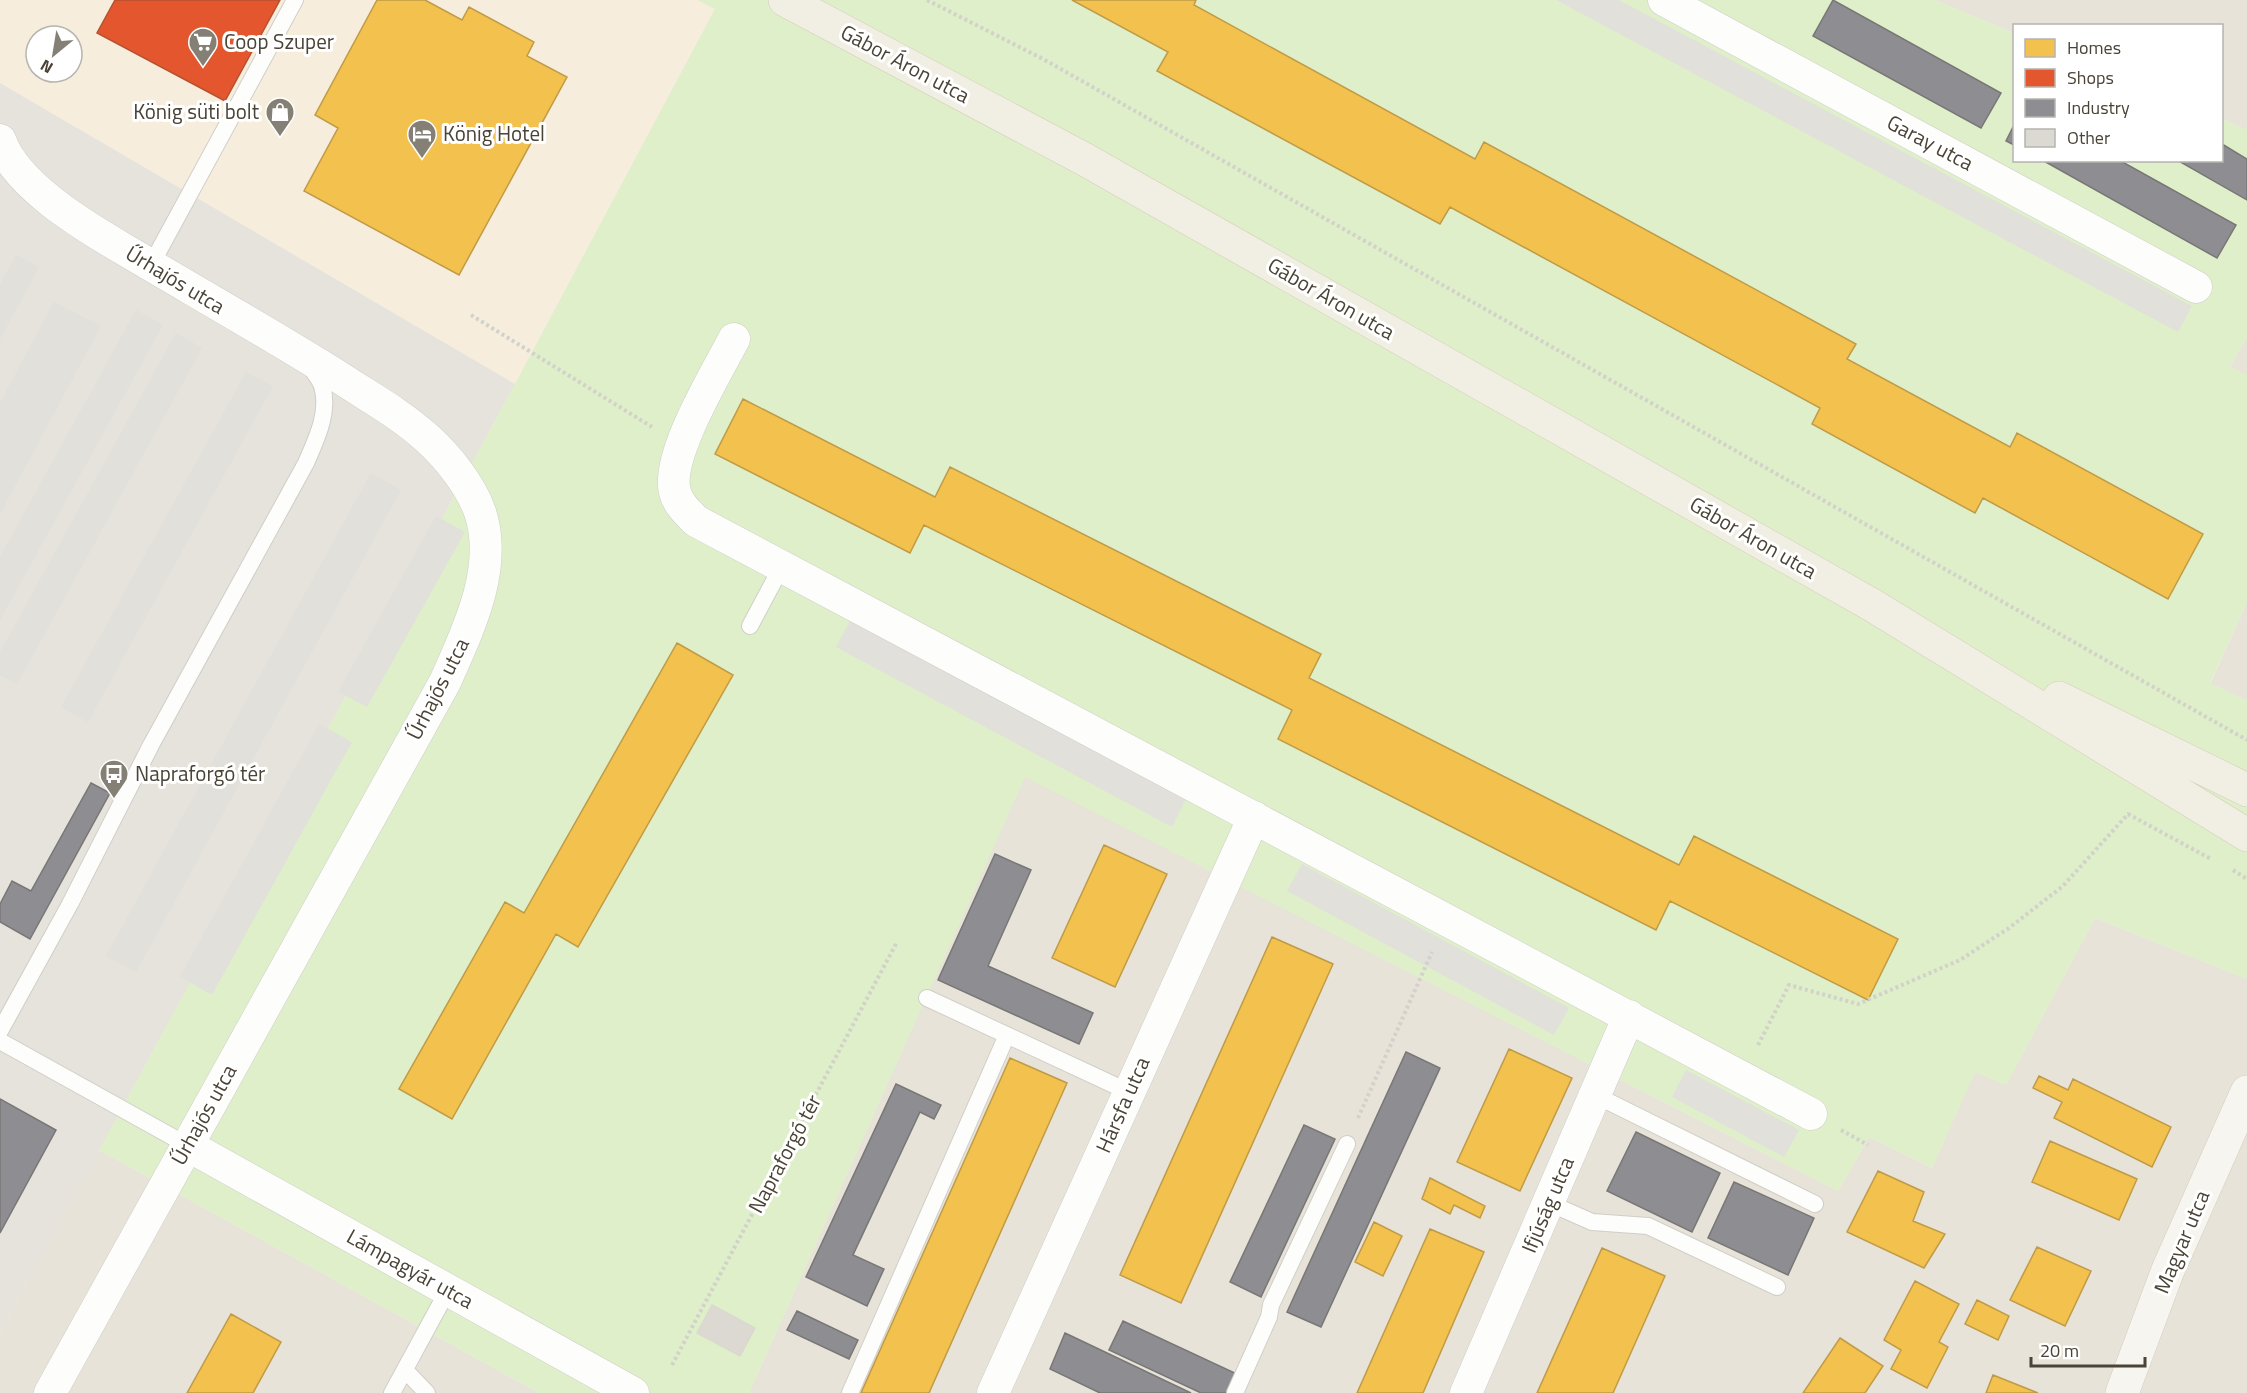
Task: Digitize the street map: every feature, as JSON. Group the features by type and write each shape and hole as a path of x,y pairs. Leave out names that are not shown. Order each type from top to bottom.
{"main road":[{"name":"Gábor Áron utca","path":"785,0 1084,159 1872,606 2247,835"},
{"name":"Gábor Áron utca","path":"1872,606 2247,790"},
{"name":"Magyar utca","path":"2122,1393 2168,1270 2247,1092"}],"street":[{"name":"Garay utca","path":"1664,0 1716,12 2196,287"},
{"name":"Űrhajós utca","path":"0,140 7,158 17,170 75,221 303,355 397,415 428,439 451,464 480,513 484,544 483,572 476,607 445,682 50,1393"},
{"path":"734,339 681,445 673,483 675,494 683,509 696,521 1811,1114"},
{"name":"Hársfa utca","path":"993,1393 1254,817"},
{"name":"Ifjúság utca","path":"1466,1393 1629,1016"},
{"name":"Lámpagyár utca","path":"187,1145 633,1393"}],"lane":[{"path":"151,265 295,0"},
{"path":"0,1031 320,431 324,405 322,386 303,355"},
{"path":"750,626 782,566"},
{"path":"927,998 1129,1092"},
{"path":"850,1393 1007,1035"},
{"path":"0,1041 187,1145"},
{"path":"1595,1095 1815,1204"},
{"path":"1235,1393 1269,1317 1271,1305 1347,1144"},
{"path":"1549,1203 1592,1222 1648,1226 1778,1287"},
{"path":"392,1393 448,1290"},
{"path":"405,1370 427,1393"}],"path":[{"path":"927,0 1043,59 2247,740"},
{"path":"471,315 681,445"},
{"path":"1742,1077 1789,985 1858,1004 1960,960 2009,928 2063,886 2128,814 2212,859"},
{"path":"2222,865 2233,871"},
{"path":"1347,1144 1447,919"},
{"name":"Napraforgó tér","path":"672,1365 897,942"}],"shaded area":[{"path":"0,0 697,0 715,9 515,384 0,83"},
{"path":"1556,0 1619,0 2192,306 2178,332"},
{"path":"1935,0 2247,0 2247,130 2223,119 2223,24 2013,24 2013,33"},
{"path":"0,83 515,384 0,1333"},
{"path":"16,255 39,267 0,339 0,285"},
{"path":"54,302 101,326 0,514 0,403"},
{"path":"136,310 163,325 0,620 0,557"},
{"path":"176,333 202,348 17,684 0,675 0,652"},
{"path":"2247,337 2247,375 2230,367"},
{"path":"246,372 273,386 88,722 61,707"},
{"path":"371,473 401,490 136,972 106,956"},
{"path":"436,516 465,532 367,707 338,692"},
{"path":"2247,602 2247,700 2210,684"},
{"path":"851,619 1186,799 1172,827 836,647"},
{"path":"319,724 352,742 212,995 180,977"},
{"path":"1025,776 1838,1191 1869,1137 1932,1168 1975,1071 2006,1085 2095,918 2247,979 2247,1393 749,1393"},
{"path":"1302,864 1569,1008 1554,1035 1287,891"},
{"path":"1686,1070 1799,1130 1784,1157 1672,1097"},
{"path":"99,1150 539,1393 0,1393 0,1333"}],"green space":[{"path":"697,0 1935,0 2013,33 2013,162 2223,162 2223,119 2247,130 2247,337 2230,367 2247,375 2247,602 2210,683 2247,700 2247,979 2095,918 2006,1085 1975,1072 1932,1168 1869,1137 1838,1191 1025,777 749,1393 539,1393 99,1150 515,384 715,9"}],"building: Homes":[{"name":"König Hotel","path":"377,0 425,0 462,20 469,7 534,42 527,56 567,77 459,275 304,191 338,128 315,115"},
{"path":"1072,0 1196,0 1194,5 1475,159 1484,142 1856,344 1847,359 2010,447 2017,433 2203,534 2168,599 1983,498 1975,513 1812,424 1820,408 1450,207 1440,224 1157,71 1168,52"},
{"path":"743,399 935,497 950,467 1321,654 1309,678 1679,865 1694,836 1898,939 1868,1000 1670,901 1656,930 1278,739 1292,710 924,525 910,553 715,454"},
{"path":"677,643 733,675 578,947 556,934 452,1119 399,1089 505,902 524,913"},
{"path":"1104,845 1167,874 1115,987 1052,958"},
{"path":"1272,937 1333,964 1181,1303 1120,1275"},
{"path":"1509,1049 1572,1078 1520,1191 1457,1162"},
{"path":"1010,1058 1067,1083 929,1393 861,1393"},
{"path":"2039,1076 2068,1090 2073,1079 2171,1127 2152,1167 2054,1118 2062,1102 2033,1088"},
{"path":"2050,1141 2137,1179 2119,1220 2032,1182"},
{"path":"1878,1171 1924,1192 1913,1221 1945,1234 1924,1268 1847,1232"},
{"path":"1430,1178 1485,1206 1480,1218 1454,1205 1450,1214 1422,1199"},
{"path":"1374,1222 1402,1236 1383,1276 1355,1262"},
{"path":"1430,1229 1484,1252 1423,1393 1357,1393"},
{"path":"2037,1247 2091,1271 2065,1326 2010,1300"},
{"path":"1602,1248 1665,1276 1613,1393 1537,1393"},
{"path":"1915,1281 1959,1304 1939,1342 1948,1347 1927,1388 1891,1369 1901,1350 1884,1340"},
{"path":"1977,1300 2009,1316 1998,1340 1965,1324"},
{"path":"231,1314 281,1342 253,1393 187,1393"},
{"path":"1840,1338 1883,1366 1865,1393 1803,1393"},
{"path":"1993,1375 2038,1393 1986,1393"}],"building: Shops":[{"name":"Coop Szuper","path":"115,0 280,0 225,101 97,33"}],"building: Industry":[{"path":"1833,0 2001,93 1981,128 1813,36"},
{"path":"2013,127 2013,144 2006,141"},
{"path":"2223,145 2247,159 2247,200 2180,162 2223,162"},
{"path":"2046,162 2123,162 2236,225 2217,258"},
{"path":"91,783 110,793 30,939 0,922 0,904 12,881 31,891"},
{"path":"995,854 1031,870 988,966 1093,1013 1079,1044 938,980"},
{"path":"1406,1052 1440,1068 1321,1327 1287,1312"},
{"path":"896,1084 941,1105 934,1119 920,1112 853,1255 884,1269 867,1306 806,1277"},
{"path":"0,1099 56,1130 0,1233"},
{"path":"1304,1125 1335,1139 1261,1297 1230,1282"},
{"path":"1636,1132 1720,1173 1692,1232 1607,1191"},
{"path":"1734,1182 1814,1218 1788,1275 1708,1238"},
{"path":"797,1311 858,1340 849,1359 787,1330"},
{"path":"1123,1321 1237,1374 1228,1393 1201,1393 1109,1350"},
{"path":"1065,1333 1191,1393 1100,1393 1050,1369"}],"building: Other":[{"path":"712,1305 755,1328 740,1356 697,1333"}],"place":[{"name":"Coop Szuper","path":"203,68"},
{"name":"König süti bolt","path":"280,138"},
{"name":"König Hotel","path":"422,160"},
{"name":"Napraforgó tér","path":"114,800"}]}
